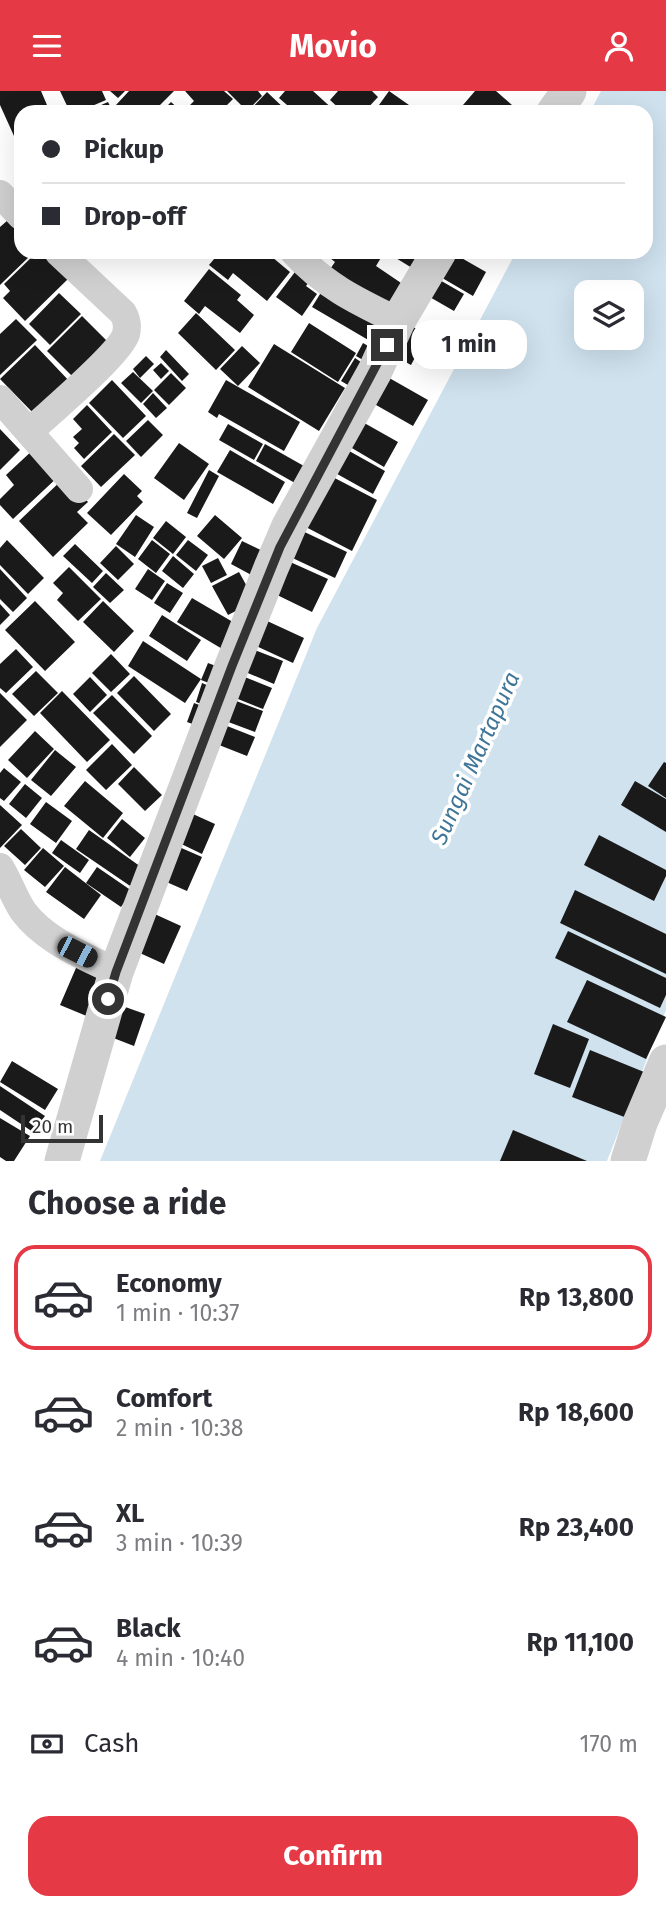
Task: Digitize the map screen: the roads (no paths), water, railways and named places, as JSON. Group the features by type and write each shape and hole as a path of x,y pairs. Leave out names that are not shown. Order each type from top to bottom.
{"street":[{"path":"0,194 14,209"},
{"path":"29,432 111,356 123,341 127,330 127,321 122,313 65,259"},
{"path":"301,259 332,287 398,321"},
{"path":"62,1161 116,972 280,547 398,321 435,259"},
{"path":"0,399 79,489"},
{"path":"0,867 24,912 34,923 67,946 116,972"},
{"path":"628,1161 640,1123 666,1062"}],"water":[{"name":"Sungai Martapura","path":"601,91 666,91 666,1010 607,1161 100,1161 317,628 512,259 653,259 653,105 594,105"}]}
